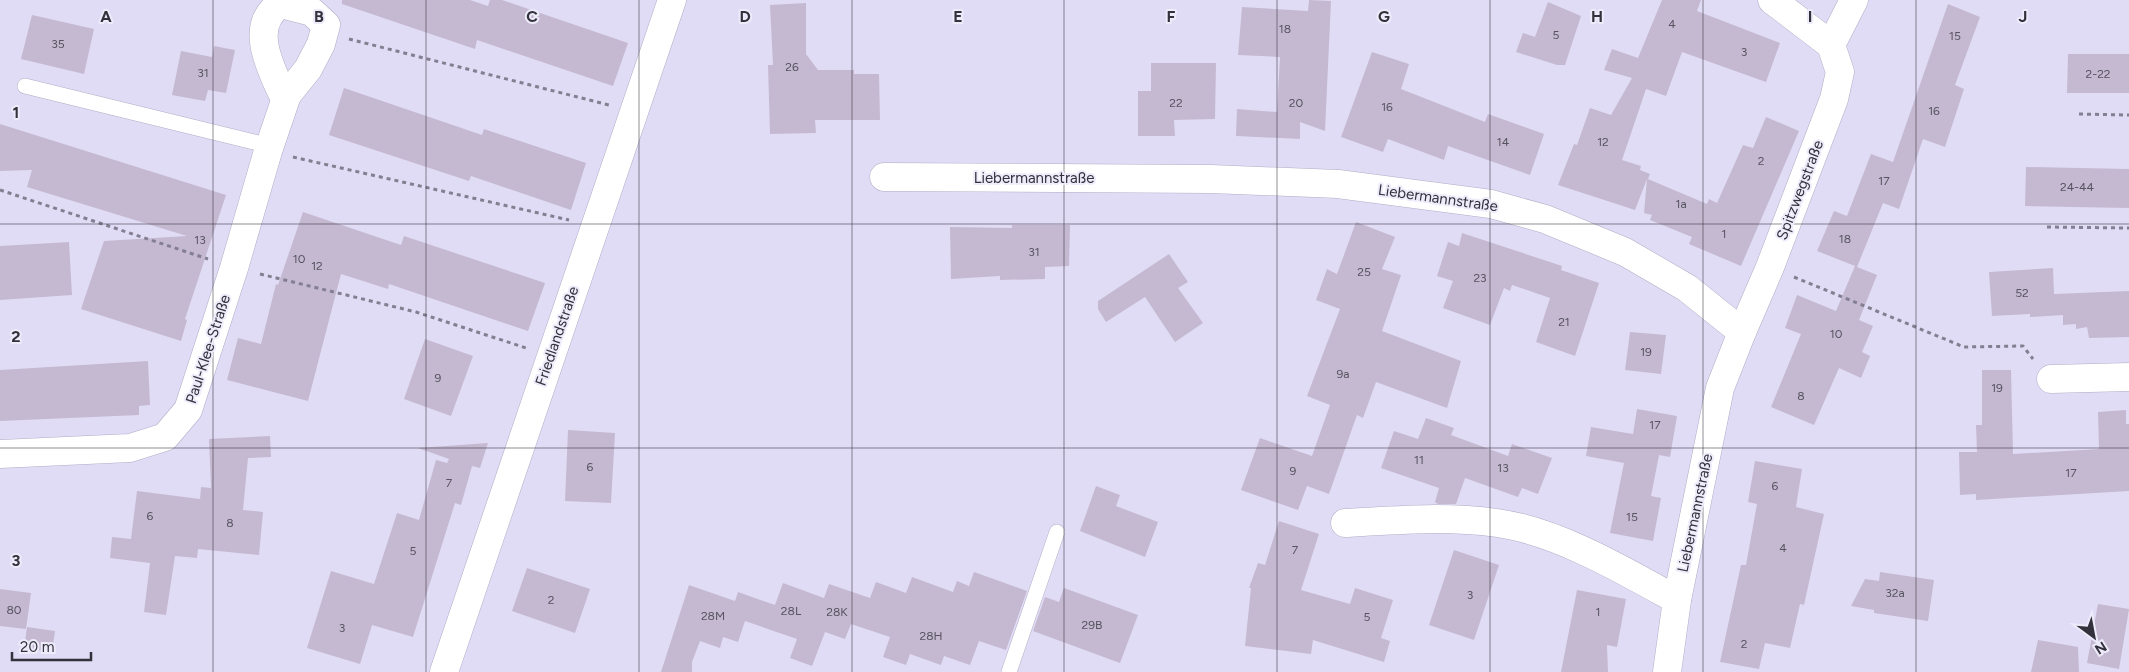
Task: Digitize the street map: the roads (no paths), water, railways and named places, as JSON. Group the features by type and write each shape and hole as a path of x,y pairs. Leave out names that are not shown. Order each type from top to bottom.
{"street":[{"name":"Friedlandstraße","path":"444,672 672,0"},
{"path":"1772,0 1831,45 1854,0"},
{"path":"270,4 263,37 270,67 282,93 287,95"},
{"name":"Paul-Klee-Straße","path":"0,454 130,448 165,437 188,410 287,95 308,69 321,44 325,30 326,25 312,12 281,4 270,4"},
{"name":"Spitzwegstraße","path":"1742,332 1770,267 1834,98 1840,72 1831,45"},
{"name":"Liebermannstraße","path":"884,177 1211,179 1338,184 1491,204 1545,219 1625,252 1687,288 1742,332 1720,388 1678,600 1667,672"},
{"path":"2051,379 2129,377"},
{"path":"1345,523 1423,518 1497,523 1522,528 1590,554 1678,600"}],"lane":[{"path":"25,86 269,148"},
{"path":"1009,672 1057,532"}]}
